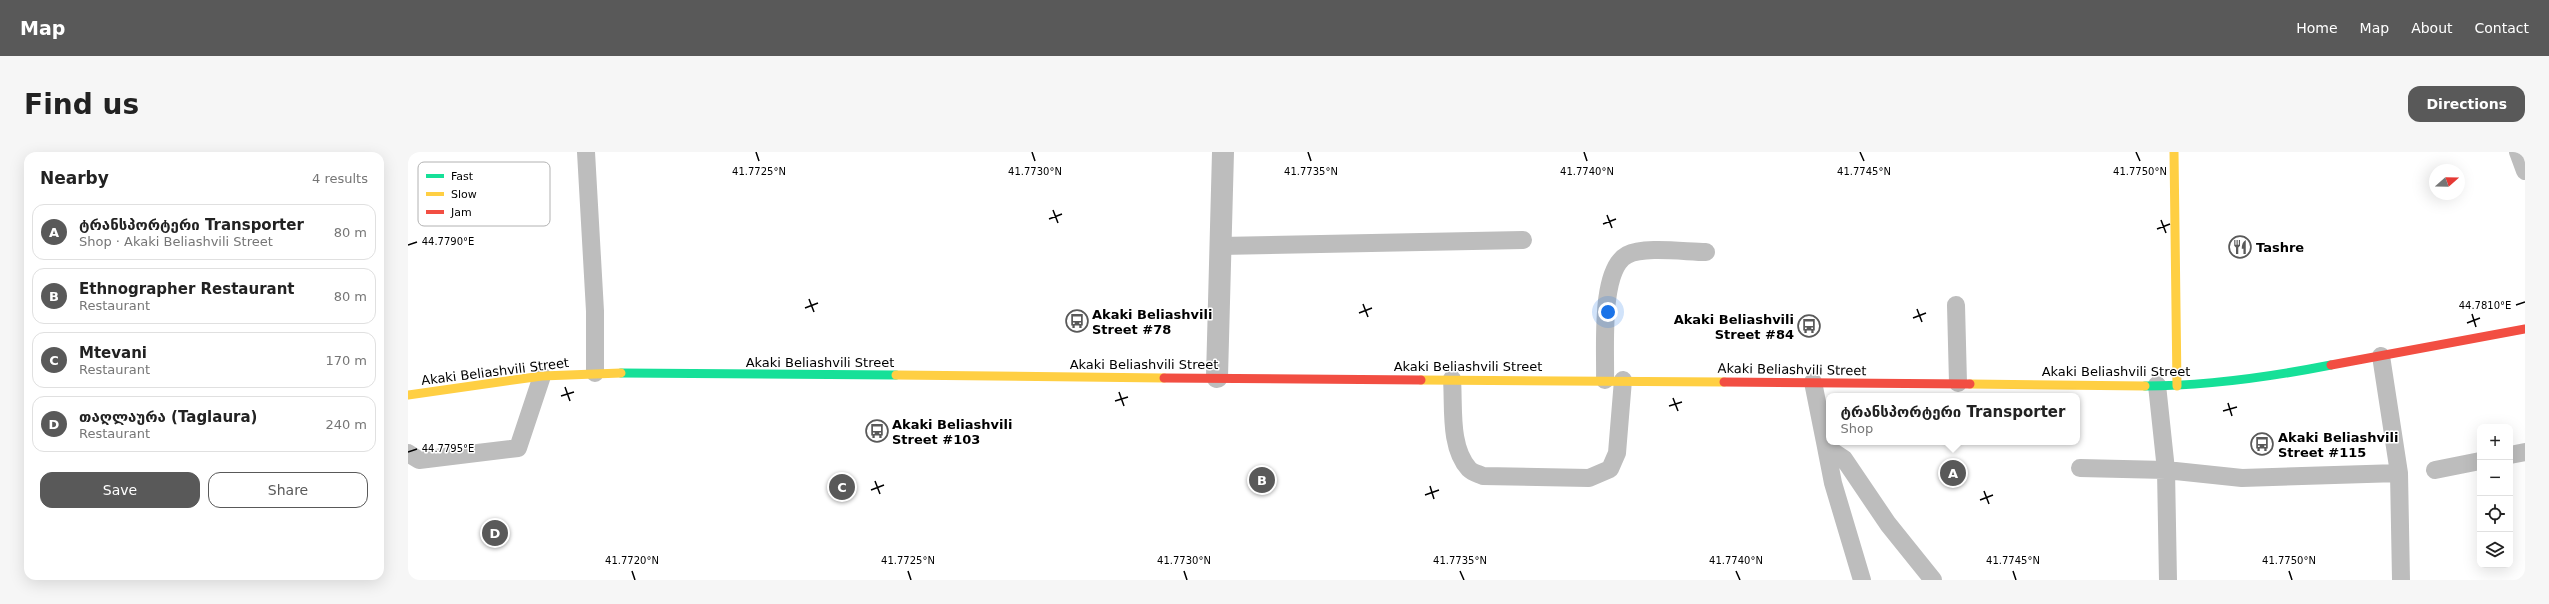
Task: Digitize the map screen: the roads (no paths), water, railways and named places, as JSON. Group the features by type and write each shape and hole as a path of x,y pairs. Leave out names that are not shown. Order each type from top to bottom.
{"main road":[{"path":"2174,152 2177,386"},
{"name":"Akaki Beliashvili Street","path":"408,395 542,376 595,373 1623,380 2177,386 2268,377 2525,329"}],"street":[{"path":"1217,377 1223,152"}],"lane":[{"path":"586,152 595,311 595,373"},
{"path":"2518,152 2525,171"},
{"path":"1220,246 1523,240"},
{"path":"1605,380 1606,290 1614,270 1626,255 1640,251 1706,252"},
{"path":"1956,305 1958,383"},
{"path":"2381,356 2399,473 2400,580"},
{"path":"408,453 419,460 518,448 542,376"},
{"path":"1452,379 1456,443 1462,458 1470,471 1483,476 1589,478 1610,469 1617,453 1623,380"},
{"path":"1813,382 1833,483 1862,580"},
{"path":"2157,385 2166,470 2168,580"},
{"path":"1826,447 1844,459 1888,524 1933,580"},
{"path":"2513,454 2525,452"},
{"path":"2435,470 2477,462"},
{"path":"2080,468 2166,470 2242,478 2399,473"}],"place":[{"name":"Tashre","path":"2240,247"},
{"name":"Akaki Beliashvili Street #78","path":"1077,321"},
{"name":"Akaki Beliashvili Street #84","path":"1809,326"},
{"name":"Akaki Beliashvili Street #103","path":"877,431"},
{"name":"Akaki Beliashvili Street #115","path":"2262,444"},
{"name":"ტრანსპორტერი Transporter","path":"1953,473"},
{"name":"Ethnographer Restaurant","path":"1262,480"},
{"name":"Mtevani","path":"842,487"},
{"name":"თაღლაურა (Taglaura)","path":"495,533"}]}
